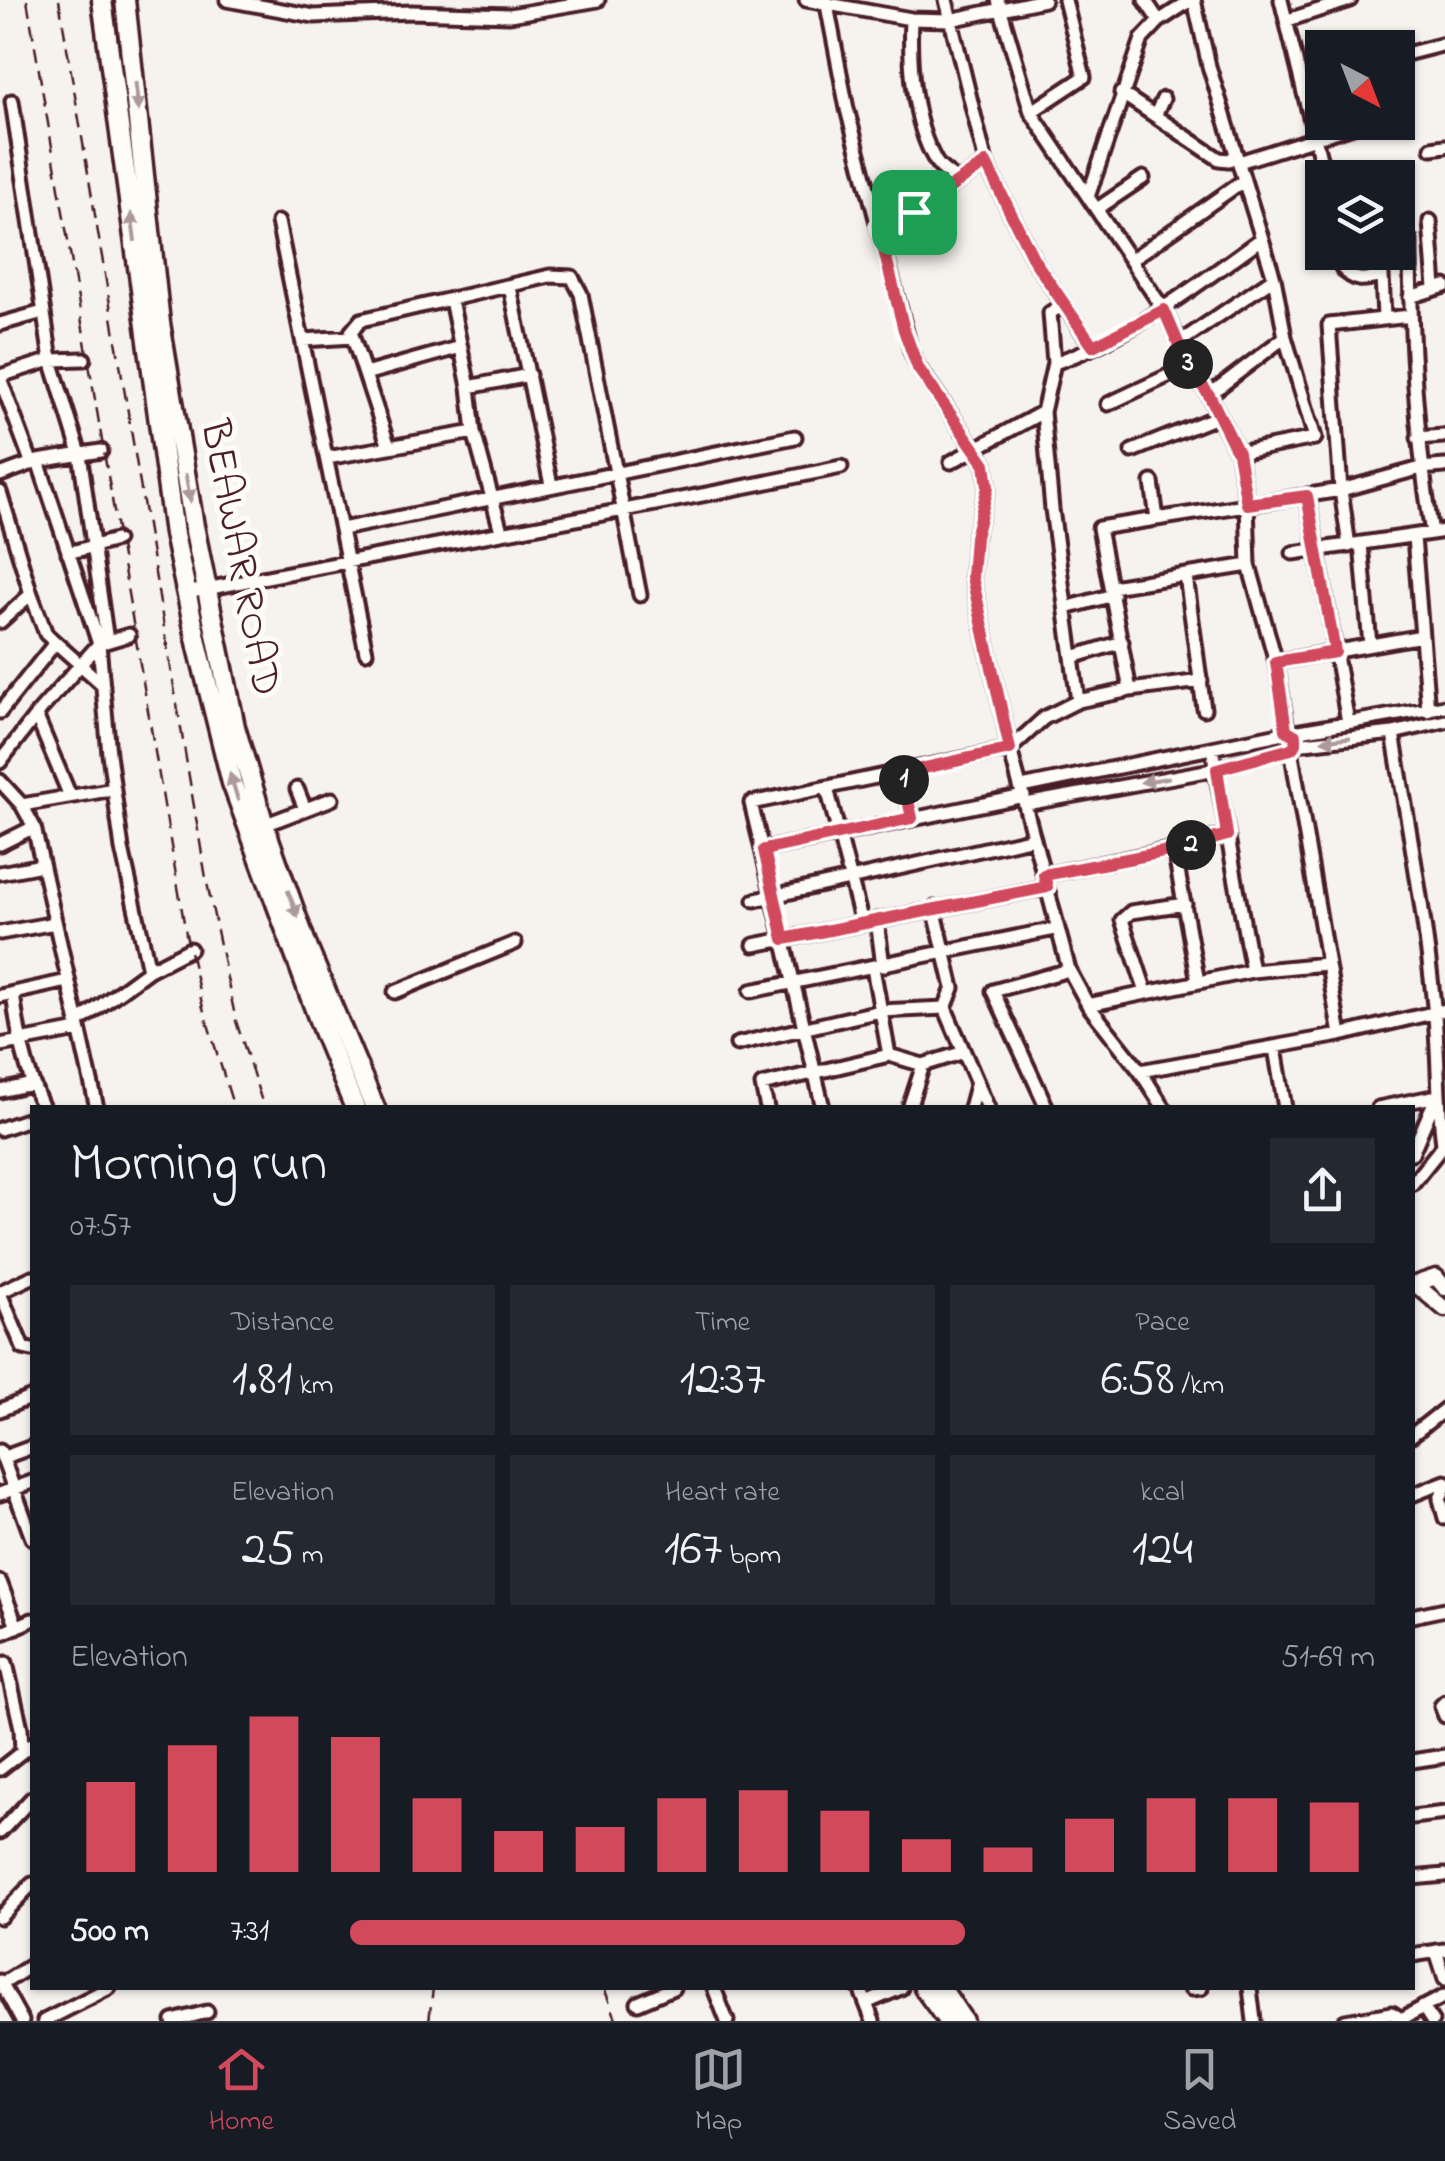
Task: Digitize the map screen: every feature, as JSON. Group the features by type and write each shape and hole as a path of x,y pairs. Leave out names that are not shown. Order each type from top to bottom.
{"main road":[{"name":"BEAWAR ROAD","path":"102,0 174,534 232,783 374,1105"},
{"name":"BEAWAR ROAD","path":"125,0 160,323 206,589 235,727 264,825 268,862 354,1105"},
{"path":"925,1990 948,2021"},
{"path":"943,1990 964,2021"}],"street":[{"path":"227,0 314,16 411,12 510,16 598,0"},
{"path":"510,16 511,0"},
{"path":"806,0 911,19 950,20 1000,5 1044,0"},
{"path":"946,0 986,163 1034,260 1093,346"},
{"path":"1031,112 1084,76 1065,0"},
{"path":"1145,0 1159,22"},
{"path":"1088,194 1142,40 1159,22 1192,0 1274,278 1285,336 1314,438 1238,453"},
{"path":"1281,0 1305,97"},
{"path":"1288,20 1334,2 1350,0"},
{"path":"826,1 847,109 904,330 918,368 985,464 988,487 975,537 972,577 1055,929 1069,970 1088,1005 1140,1071 1161,1105"},
{"path":"1000,5 1031,112 1164,310 1188,366 1209,395 1238,453 1247,504 1249,565 1276,662 1340,1036"},
{"path":"911,19 909,63 924,130 936,163 958,182"},
{"path":"1415,52 1445,44"},
{"path":"1121,93 1220,158 1237,159 1307,140"},
{"path":"1155,116 1163,99"},
{"path":"12,101 51,360 80,454 95,547 114,789 122,849 149,970"},
{"path":"878,226 901,219 986,163"},
{"path":"1098,209 1143,178"},
{"path":"1131,260 1243,181"},
{"path":"1410,298 1440,287 1430,221"},
{"path":"278,222 366,652"},
{"path":"1054,364 1082,354 1164,310 1261,239"},
{"path":"1344,270 1351,278 1362,281 1382,276"},
{"path":"1382,270 1384,317"},
{"path":"1294,553 1439,532 1421,468 1410,270"},
{"path":"389,448 353,327 361,320 550,276 572,278 576,282 640,594"},
{"path":"1180,342 1274,278"},
{"path":"510,287 552,485"},
{"path":"451,300 470,386 474,432 501,531"},
{"path":"1064,304 1050,312 1054,364 1043,412 1078,701"},
{"path":"0,324 43,312"},
{"path":"1370,646 1355,545 1341,490 1329,324 1410,316"},
{"path":"1209,395 1285,336"},
{"path":"302,340 353,337"},
{"path":"365,374 461,347"},
{"path":"84,359 51,360 0,377 103,643"},
{"path":"1108,404 1188,366"},
{"path":"470,386 529,374"},
{"path":"950,462 1043,412"},
{"path":"0,419 14,414"},
{"path":"1132,451 1220,416"},
{"path":"327,458 474,432"},
{"path":"1418,438 1443,436"},
{"path":"342,530 795,437"},
{"path":"0,475 35,462 102,451"},
{"path":"1130,690 1099,528 1341,490 1421,468 1445,466"},
{"path":"186,593 501,531 624,512 841,467"},
{"path":"1152,482 1157,519"},
{"path":"0,492 44,629 103,684"},
{"path":"1307,496 1348,722"},
{"path":"1414,537 1428,710"},
{"path":"68,553 116,540"},
{"path":"1066,608 1113,591 1249,565"},
{"path":"1186,576 1204,709"},
{"path":"0,622 32,594"},
{"path":"0,762 36,714 103,643 129,635"},
{"path":"1276,662 1422,636"},
{"path":"1072,657 1122,642"},
{"path":"0,712 55,643"},
{"path":"822,1105 752,803 1010,749 1044,718 1078,701 1201,681"},
{"path":"764,850 1024,796 1118,787 1217,769 1288,740 1348,722 1445,706"},
{"path":"36,714 70,796"},
{"path":"1024,796 1084,774 1212,748 1393,733 1445,721"},
{"path":"1393,733 1440,1010 1437,1096 1444,1143 1415,1180"},
{"path":"1212,748 1252,972"},
{"path":"902,773 912,818"},
{"path":"1084,774 1118,787"},
{"path":"0,781 22,805 34,827 96,1105"},
{"path":"826,788 862,923"},
{"path":"22,805 114,789"},
{"path":"297,789 305,809"},
{"path":"264,825 332,799"},
{"path":"0,844 34,827"},
{"path":"754,945 934,908 1227,835"},
{"path":"755,900 1034,838"},
{"path":"1174,850 1198,982"},
{"path":"0,873 42,866"},
{"path":"1146,992 1122,920 1131,912 1185,904"},
{"path":"934,908 953,988 946,1008 987,1105"},
{"path":"877,920 880,1011 889,1056"},
{"path":"0,932 55,924"},
{"path":"751,992 1055,929"},
{"path":"396,992 515,943"},
{"path":"0,1045 77,1026 149,970 190,949"},
{"path":"1088,1005 1252,972 1326,964"},
{"path":"1046,1105 993,991 1069,970"},
{"path":"42,1105 7,994 67,980"},
{"path":"737,1044 880,1011 946,1008"},
{"path":"1140,1071 1340,1036 1440,1010"},
{"path":"1275,1048 1284,1105"},
{"path":"766,1105 762,1085 889,1056 923,1065 964,1052"},
{"path":"910,1105 923,1065"},
{"path":"971,1105 977,1082"},
{"path":"0,1091 32,1084"},
{"path":"1393,1105 1437,1096"},
{"path":"1415,1146 1437,1096"},
{"path":"0,1129 30,1119"},
{"path":"30,1279 0,1293 23,1348 30,1350"},
{"path":"1415,1289 1443,1281"},
{"path":"1415,1289 1445,1309"},
{"path":"0,1410 30,1398"},
{"path":"1415,1434 1445,1409"},
{"path":"0,1443 27,1449"},
{"path":"27,1449 1,1454 30,1533"},
{"path":"0,1494 30,1483"},
{"path":"1415,1494 1445,1484"},
{"path":"1445,1484 1440,1499 1445,1518"},
{"path":"0,1582 17,1627"},
{"path":"1415,1615 1445,1609"},
{"path":"0,1634 30,1621"},
{"path":"0,1769 28,1748 26,1726 6,1664"},
{"path":"1445,1702 1441,1706 1445,1716"},
{"path":"1415,1758 1445,1756"},
{"path":"0,1832 30,1800"},
{"path":"1415,1817 1445,1813"},
{"path":"1415,1878 1445,1875"},
{"path":"3,1909 30,1886"},
{"path":"1415,1954 1440,1950 1445,1979"},
{"path":"22,2021 1,1982 30,1966"},
{"path":"44,2021 105,1990"},
{"path":"638,2003 668,1990"},
{"path":"715,1990 726,2021"},
{"path":"861,1990 873,2021"},
{"path":"866,2003 896,1990"},
{"path":"1250,1990 1254,2021"},
{"path":"1345,2021 1392,2012 1402,2020 1445,1996"},
{"path":"1423,2006 1432,2021"},
{"path":"174,2021 207,2012"}],"railway":[{"path":"27,0 186,934 203,1008 233,1105"},
{"path":"59,0 206,878 236,1021 263,1105"},
{"path":"429,2021 433,1990"},
{"path":"605,1990 617,2021"}],"route":[{"path":"986,163 1034,260 1093,346 1164,310 1188,366 1209,395 1238,453 1247,504 1307,496 1335,652 1276,662 1286,730 1294,732 1296,744 1288,750 1217,769 1227,835 1174,850 1044,875 1047,887 784,939 764,850 912,818 902,773 1010,749 972,577 975,537 988,487 985,464 918,368 904,330 878,226 914,212 986,163"}]}
